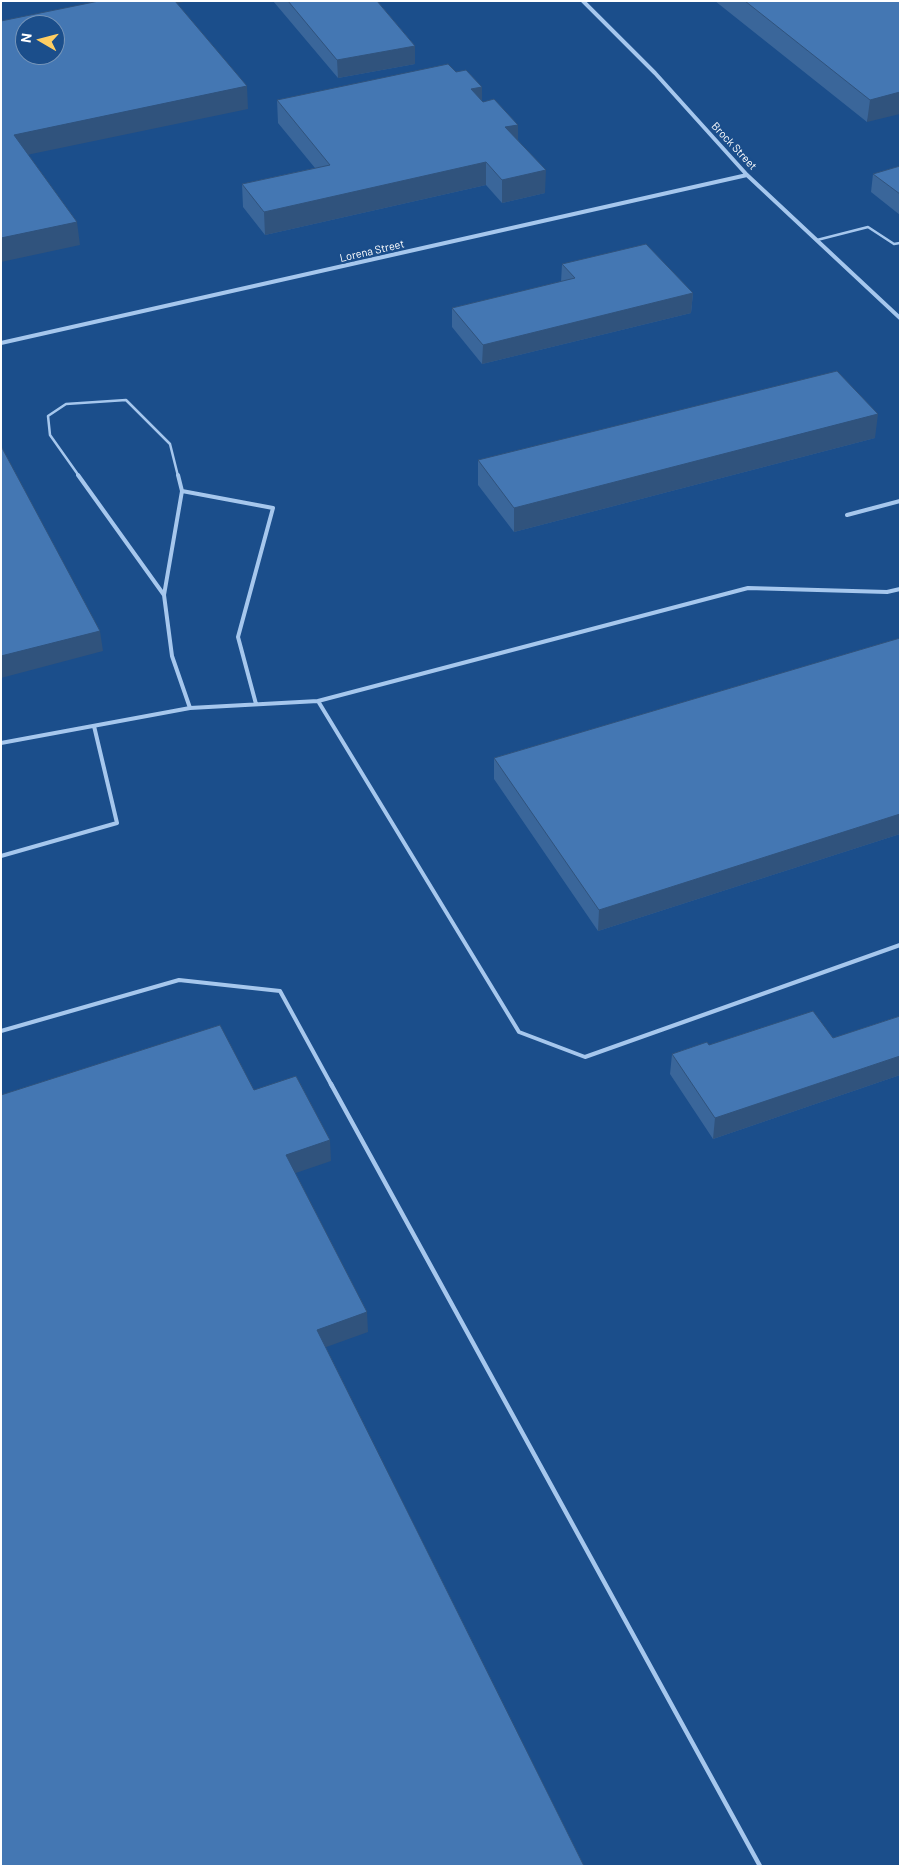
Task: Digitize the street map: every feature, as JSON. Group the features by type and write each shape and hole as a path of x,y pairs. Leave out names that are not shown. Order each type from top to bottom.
{"street":[{"name":"Brock Street","path":"583,1 655,73 747,175 900,318"},
{"name":"Lorena Street","path":"1,344 747,175"}],"lane":[{"path":"817,240 868,227 894,244 900,243"},
{"path":"164,595 50,436 48,416 66,404 126,400 170,444 182,491 164,595 172,656 190,708"},
{"path":"182,491 273,508 238,637 256,704"},
{"path":"847,515 900,501"},
{"path":"1,743 190,708 318,701 748,588 887,592 900,589"},
{"path":"318,701 519,1032 585,1058 900,945"},
{"path":"1,856 117,823 94,726"},
{"path":"1,1031 179,980 280,991 760,1866"}],"building":[{"path":"99,1 175,1 247,86 14,135 77,222 1,238 1,21 15,18 15,65 65,65 65,15 30,15"},
{"path":"288,1 377,1 415,46 337,60"},
{"path":"745,1 900,1 900,92 870,100"},
{"path":"448,64 456,72 466,70 482,87 471,89 483,102 494,99 518,125 505,127 546,170 502,180 486,162 264,212 242,184 330,165 277,100"},
{"path":"900,166 900,194 873,174"},
{"path":"646,244 693,293 483,345 452,308 575,278 562,264"},
{"path":"837,371 878,414 514,508 478,460"},
{"path":"1,446 100,631 1,656"},
{"path":"900,638 900,814 599,910 494,758"},
{"path":"813,1011 833,1038 900,1016 900,1056 715,1118 672,1054 707,1042 709,1045"},
{"path":"220,1025 254,1090 296,1076 330,1140 286,1155 367,1312 317,1330 584,1866 1,1866 1,1095"}]}
